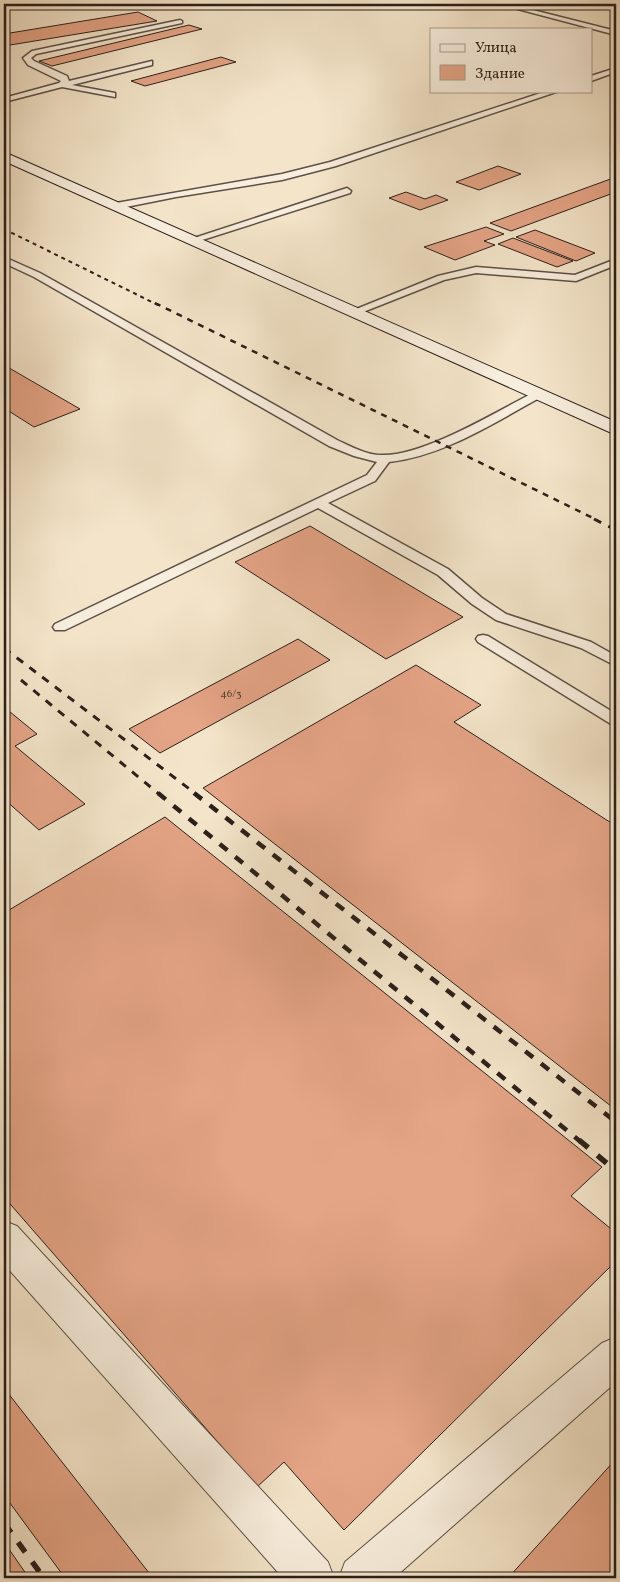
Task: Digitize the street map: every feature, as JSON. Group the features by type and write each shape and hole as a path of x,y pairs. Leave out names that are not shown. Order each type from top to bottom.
{"main road":[{"path":"4,156 614,426"},
{"path":"4,1238 312,1578"},
{"path":"361,1578 616,1356"}],"lane":[{"path":"502,4 616,33"},
{"path":"62,84 65,81 64,78 31,62 27,58 34,52 180,22"},
{"path":"4,100 149,63"},
{"path":"592,79 616,70"},
{"path":"62,84 112,95"},
{"path":"116,206 282,177 333,164 552,92"},
{"path":"193,240 347,191"},
{"path":"4,260 37,275 333,443 360,454 385,459 413,454 440,443 539,394"},
{"path":"354,312 442,278 476,270 576,278 616,262"},
{"path":"60,626 371,478 385,459"},
{"path":"318,503 443,572 477,601 501,617 586,645 616,662"},
{"path":"483,639 616,721"}],"building":[{"path":"138,12 157,21 4,46 4,34"},
{"path":"189,25 202,29 52,66 39,61"},
{"path":"221,57 236,62 145,86 131,81"},
{"path":"498,166 521,174 479,190 456,182"},
{"path":"616,177 616,192 511,231 490,223"},
{"path":"406,192 425,199 436,195 448,200 420,210 389,198"},
{"path":"486,227 504,234 484,241 495,245 455,260 424,247"},
{"path":"535,230 595,253 576,261 516,237"},
{"path":"513,238 573,261 557,267 498,244"},
{"path":"4,365 80,409 34,427 4,408"},
{"path":"310,526 463,617 386,659 235,562"},
{"path":"298,639 330,660 160,753 129,729"},
{"path":"416,665 481,705 454,722 616,826 616,1110 203,788"},
{"path":"4,707 37,734 15,746 85,804 39,830 4,799"},
{"path":"165,817 602,1167 571,1196 616,1233 616,1261 344,1530 284,1462 257,1487 4,1197 4,913"},
{"path":"4,1388 153,1578 65,1578 4,1495"},
{"path":"616,1459 616,1578 508,1578"},
{"path":"4,1542 29,1578 4,1578"}],"railway":[{"path":"4,229 158,305"},
{"path":"155,303 597,520"},
{"path":"594,519 616,530"},
{"path":"4,648 196,794"},
{"path":"21,680 159,794"},
{"path":"158,793 581,1142"},
{"path":"194,793 616,1122"},
{"path":"579,1140 616,1171"},
{"path":"4,1523 44,1578"}]}
